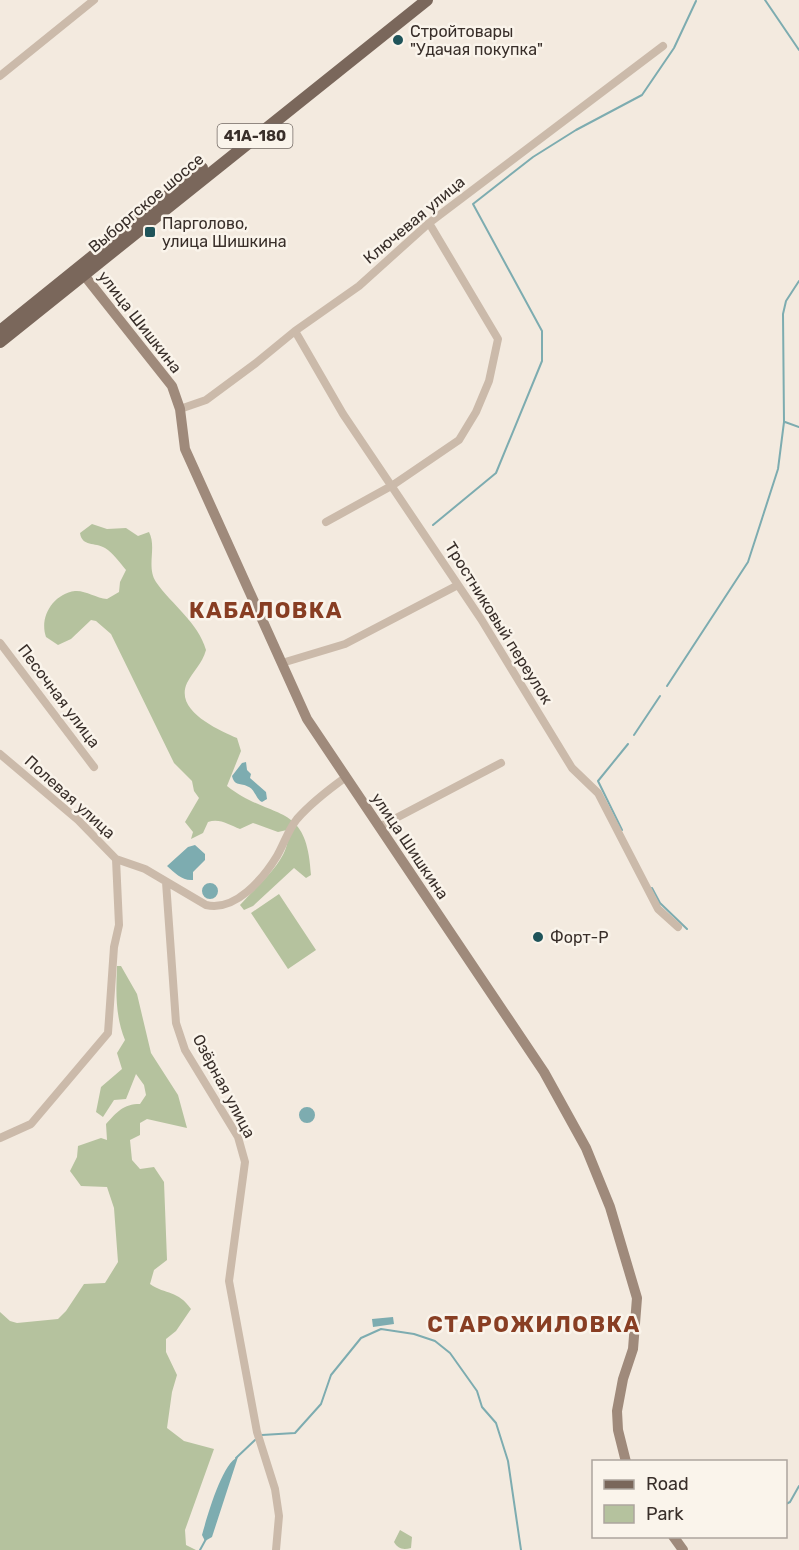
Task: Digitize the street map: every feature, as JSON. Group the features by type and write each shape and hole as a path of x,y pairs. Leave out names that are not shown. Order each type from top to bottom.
{"main road":[{"name":"Выборгское шоссе","path":"0,342 81,272 416,0"},
{"name":"Выборгское шоссе","path":"0,331 81,272 427,0"}],"street":[{"path":"0,76 94,0"},
{"name":"Ключевая улица","path":"180,409 206,400 295,331 358,286 429,223 663,46"},
{"path":"326,522 393,484 459,440 476,412 489,381 498,339 429,223"},
{"name":"улица Шишкина","path":"81,272 172,386 180,409 185,448 307,719 544,1072 586,1148 610,1207 637,1298 633,1349 623,1378 617,1411 618,1430 626,1460"},
{"name":"Тростниковый переулок","path":"295,331 343,414 393,484 572,768 598,793 658,909 678,927"},
{"path":"282,663 345,644 458,585"},
{"name":"Песочная улица","path":"0,643 94,766"},
{"name":"Полевая улица","path":"0,754 78,820 116,859 119,925 114,947 108,1033 31,1124 0,1138"},
{"path":"380,827 501,764"},
{"path":"116,859 144,869 206,905 216,907 230,903 266,873 296,821 321,795 345,777"},
{"name":"Озёрная улица","path":"166,882 176,1023 185,1050 238,1137 245,1162 229,1281 257,1432 275,1489 279,1516 276,1550"}],"green space":[{"path":"92,524 107,529 126,528 138,536 149,532 152,544 153,576 197,631 206,650 187,683 185,693 187,702 200,718 237,738 241,751 227,786 244,797 285,816 295,823 303,835 311,875 306,878 294,868 253,906 244,910 240,905 280,860 288,840 287,830 278,832 253,823 240,829 224,822 212,821 208,822 203,833 191,839 193,832 185,822 199,798 194,791 192,781 174,763 111,634 96,621 91,620 71,639 58,645 46,637 44,622 46,614 60,597 79,591 107,599 119,592 120,582 126,570 108,550 86,542 81,537 80,533"},
{"path":"279,894 316,950 288,969 251,913"},
{"path":"117,966 121,966 137,994 151,1053 178,1095 187,1128 147,1119 140,1123 140,1135 130,1140 132,1160 140,1169 154,1167 164,1182 167,1260 154,1270 150,1284 177,1296 191,1309 176,1331 166,1339 166,1352 177,1375 167,1428 184,1441 214,1449 185,1530 186,1545 196,1550 0,1550 0,1312 10,1321 17,1323 58,1319 84,1284 105,1283 118,1262 114,1208 107,1187 81,1186 70,1171 77,1157 78,1146 101,1138 107,1140 106,1124 125,1107 140,1104 146,1095 144,1085 136,1074 126,1099 114,1100 103,1117 96,1112 101,1087 122,1069 117,1053 125,1040 116,994"},
{"path":"400,1530 412,1537 411,1548 401,1548 394,1542"}],"water":[{"path":"246,762 247,770 251,774 250,778 266,792 267,799 262,802 251,788 236,783 233,779 232,776 242,763"},
{"path":"195,845 205,854 205,860 193,872 193,880 185,879 167,866 188,847"},
{"path":"210,883 216,885 218,891 216,897 210,899 204,897 202,891 204,885"},
{"path":"304,1107 310,1107 315,1115 313,1121 304,1123 299,1118 299,1112"},
{"path":"393,1317 394,1324 373,1327 372,1319"},
{"path":"238,1457 212,1537 205,1541 202,1535 216,1492 226,1469"}],"waterway":[{"path":"765,0 799,50"},
{"path":"433,525 496,473 542,361 542,331 473,204 533,157 576,130 642,95 674,48 696,1"},
{"path":"667,686 748,562 778,469 784,422 783,314 786,301 799,281"},
{"path":"785,422 799,427"},
{"path":"634,735 660,696"},
{"path":"622,830 598,781 628,744"},
{"path":"652,888 660,903 687,929"},
{"path":"262,1435 295,1433 321,1404 331,1375 361,1338 381,1329 414,1334 435,1341 450,1353 477,1391 482,1407 496,1423 508,1461 521,1550"},
{"path":"236,1458 255,1440"},
{"path":"787,1504 799,1486"},
{"path":"200,1550 206,1539"}],"place":[{"name":"Cтройтовары \"Удачая покупка\"","path":"398,40"},
{"name":"Парголово, улица Шишкина","path":"150,232"},
{"name":"Форт-Р","path":"538,937"}],"district":[{"name":"КАБАЛОВКА","path":"266,610"},
{"name":"СТАРОЖИЛОВКА","path":"534,1324"}]}
